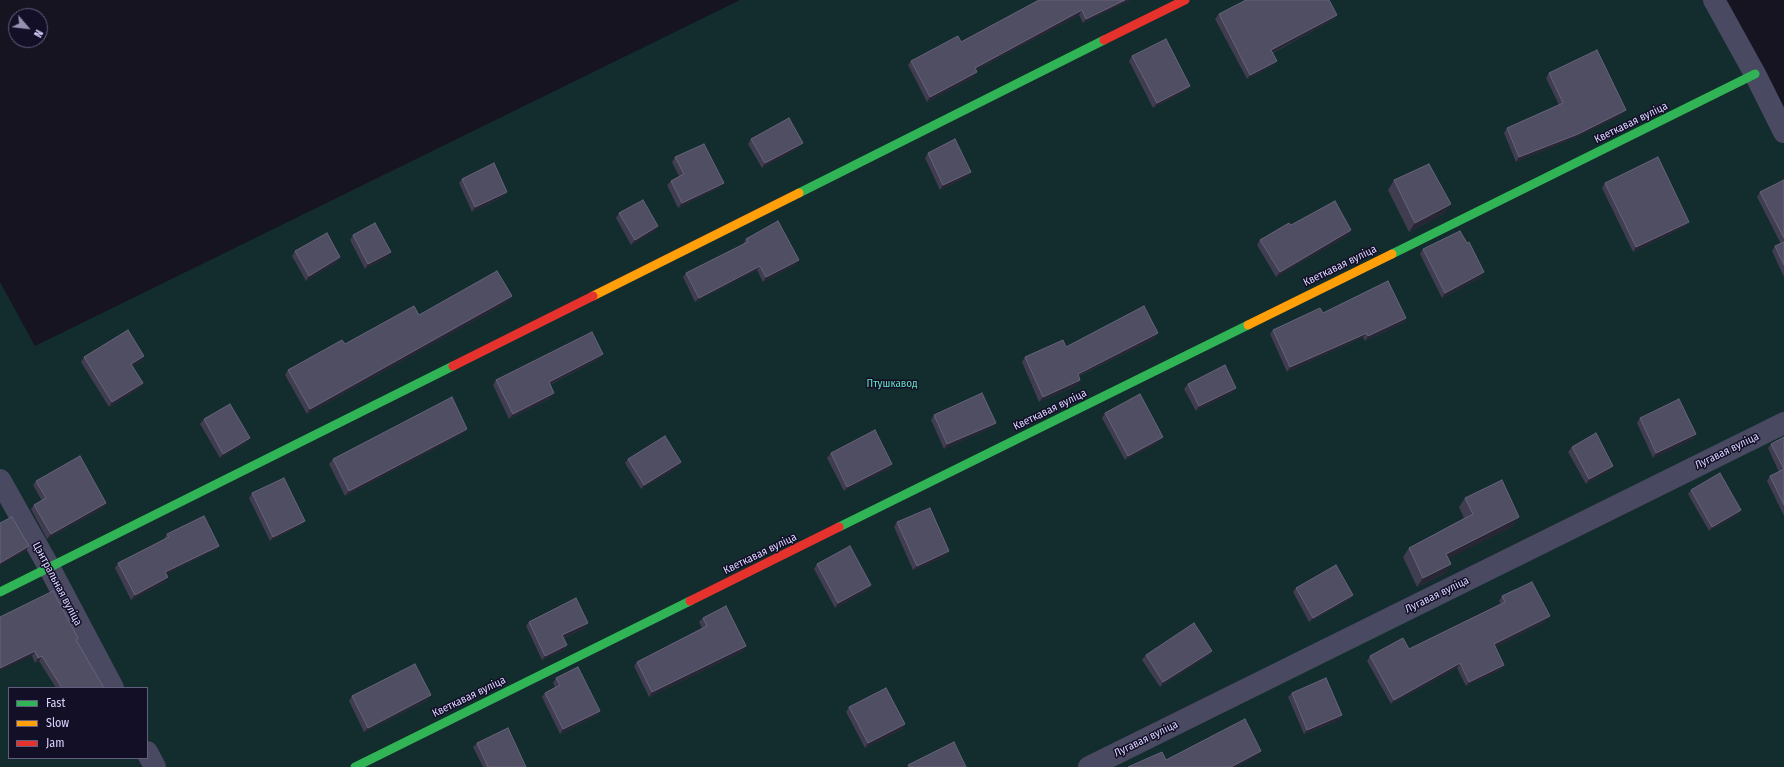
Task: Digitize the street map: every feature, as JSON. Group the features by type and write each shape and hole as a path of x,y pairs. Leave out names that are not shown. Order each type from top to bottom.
{"street":[{"path":"0,592 1185,0"},
{"path":"1714,0 1755,74 1784,132"},
{"name":"Кветкавая вуліца","path":"355,767 1755,74"},
{"name":"Лугавая вуліца","path":"1089,767 1784,423"},
{"name":"Цэнтральная вуліца","path":"0,480 49,567 112,687"},
{"path":"148,754 155,767"}],"green space":[{"name":"Птушкавод","path":"740,0 1709,0 1784,144 1784,767 0,767 0,282 35,346"}],"building":[{"path":"1039,0 1125,0 1086,19 1082,10 975,68 977,72 930,97 911,61 958,36 961,42"},
{"path":"1246,0 1329,0 1337,15 1271,50 1277,61 1250,75 1219,14"},
{"path":"1166,39 1190,86 1157,103 1132,56"},
{"path":"1597,50 1626,110 1578,134 1519,157 1507,128 1563,103 1549,73"},
{"path":"789,118 803,143 765,163 751,139"},
{"path":"955,139 971,172 943,185 928,153"},
{"path":"704,144 724,183 682,203 671,181 684,174 675,157"},
{"path":"1658,157 1689,222 1636,247 1605,183"},
{"path":"494,163 507,192 475,207 462,179"},
{"path":"1429,164 1451,204 1415,223 1394,180"},
{"path":"1784,180 1784,238 1760,192"},
{"path":"643,200 658,226 635,240 619,213"},
{"path":"1335,201 1351,230 1280,272 1260,240 1289,223 1291,225"},
{"path":"778,221 799,260 766,277 760,266 699,298 686,273 748,242 746,239"},
{"path":"375,223 391,252 368,264 353,235"},
{"path":"1460,231 1467,243 1469,242 1484,272 1445,293 1423,249"},
{"path":"327,233 340,257 309,276 295,251"},
{"path":"1784,242 1784,265 1775,246"},
{"path":"497,271 512,296 310,409 288,370 342,340 345,344 414,306 419,315"},
{"path":"1388,281 1406,318 1368,336 1367,333 1290,367 1273,330 1320,308 1323,313"},
{"path":"1144,306 1158,333 1078,374 1080,380 1043,397 1025,357 1063,340 1066,347"},
{"path":"128,330 144,356 131,364 143,383 112,402 84,357"},
{"path":"592,332 603,354 549,382 554,393 513,414 496,380"},
{"path":"1225,365 1236,388 1199,406 1188,384"},
{"path":"982,393 996,423 947,444 934,415"},
{"path":"1140,394 1163,437 1128,456 1105,413"},
{"path":"452,397 467,429 349,491 333,459"},
{"path":"1679,399 1696,434 1656,453 1640,418"},
{"path":"230,404 250,438 223,454 204,419"},
{"path":"875,430 892,464 847,487 831,453"},
{"path":"1596,433 1613,466 1589,479 1572,447"},
{"path":"665,436 681,462 644,485 628,459"},
{"path":"1784,437 1784,469 1771,444"},
{"path":"80,456 106,503 51,534 34,505 46,498 36,481"},
{"path":"1784,469 1784,505 1770,476"},
{"path":"1720,473 1741,510 1712,527 1691,490"},
{"path":"284,478 305,521 273,537 252,493"},
{"path":"1502,480 1519,517 1446,554 1451,564 1423,578 1409,548 1473,514 1465,498"},
{"path":"930,508 949,551 917,566 897,522"},
{"path":"204,516 219,546 165,572 168,577 135,595 118,563 169,537 167,534"},
{"path":"12,517 29,546 0,563 0,523"},
{"path":"850,546 871,585 838,603 817,564"},
{"path":"1336,565 1353,595 1313,618 1296,588"},
{"path":"1532,582 1550,616 1494,644 1504,665 1469,682 1460,663 1394,700 1370,656 1403,638 1409,649 1505,602 1502,596"},
{"path":"53,591 78,638 76,640 103,687 61,687 42,656 38,658 35,651 0,668 0,617"},
{"path":"576,598 588,623 562,635 567,645 545,656 529,622"},
{"path":"726,606 746,646 652,692 637,662 707,626 703,618"},
{"path":"1194,623 1212,651 1163,682 1146,655"},
{"path":"415,664 431,695 368,728 352,696"},
{"path":"578,667 600,711 563,729 545,693 560,685 556,678"},
{"path":"1326,678 1342,715 1307,730 1292,693"},
{"path":"886,688 905,724 868,743 849,707"},
{"path":"1245,719 1261,751 1231,767 1128,767 1162,752 1166,760"},
{"path":"508,728 526,767 488,767 477,743"},
{"path":"954,742 966,767 909,767 908,765"}],"traffic: fast":[{"path":"799,193 1104,40"},
{"path":"1392,254 1755,74"},
{"path":"839,527 1248,325"},
{"path":"0,592 453,366"},
{"path":"355,767 690,601"}],"traffic: slow":[{"path":"593,296 799,193"},
{"path":"1248,325 1392,254"}],"traffic: jam":[{"path":"1104,40 1185,0"},
{"path":"453,366 593,296"},
{"path":"690,601 839,527"}]}
